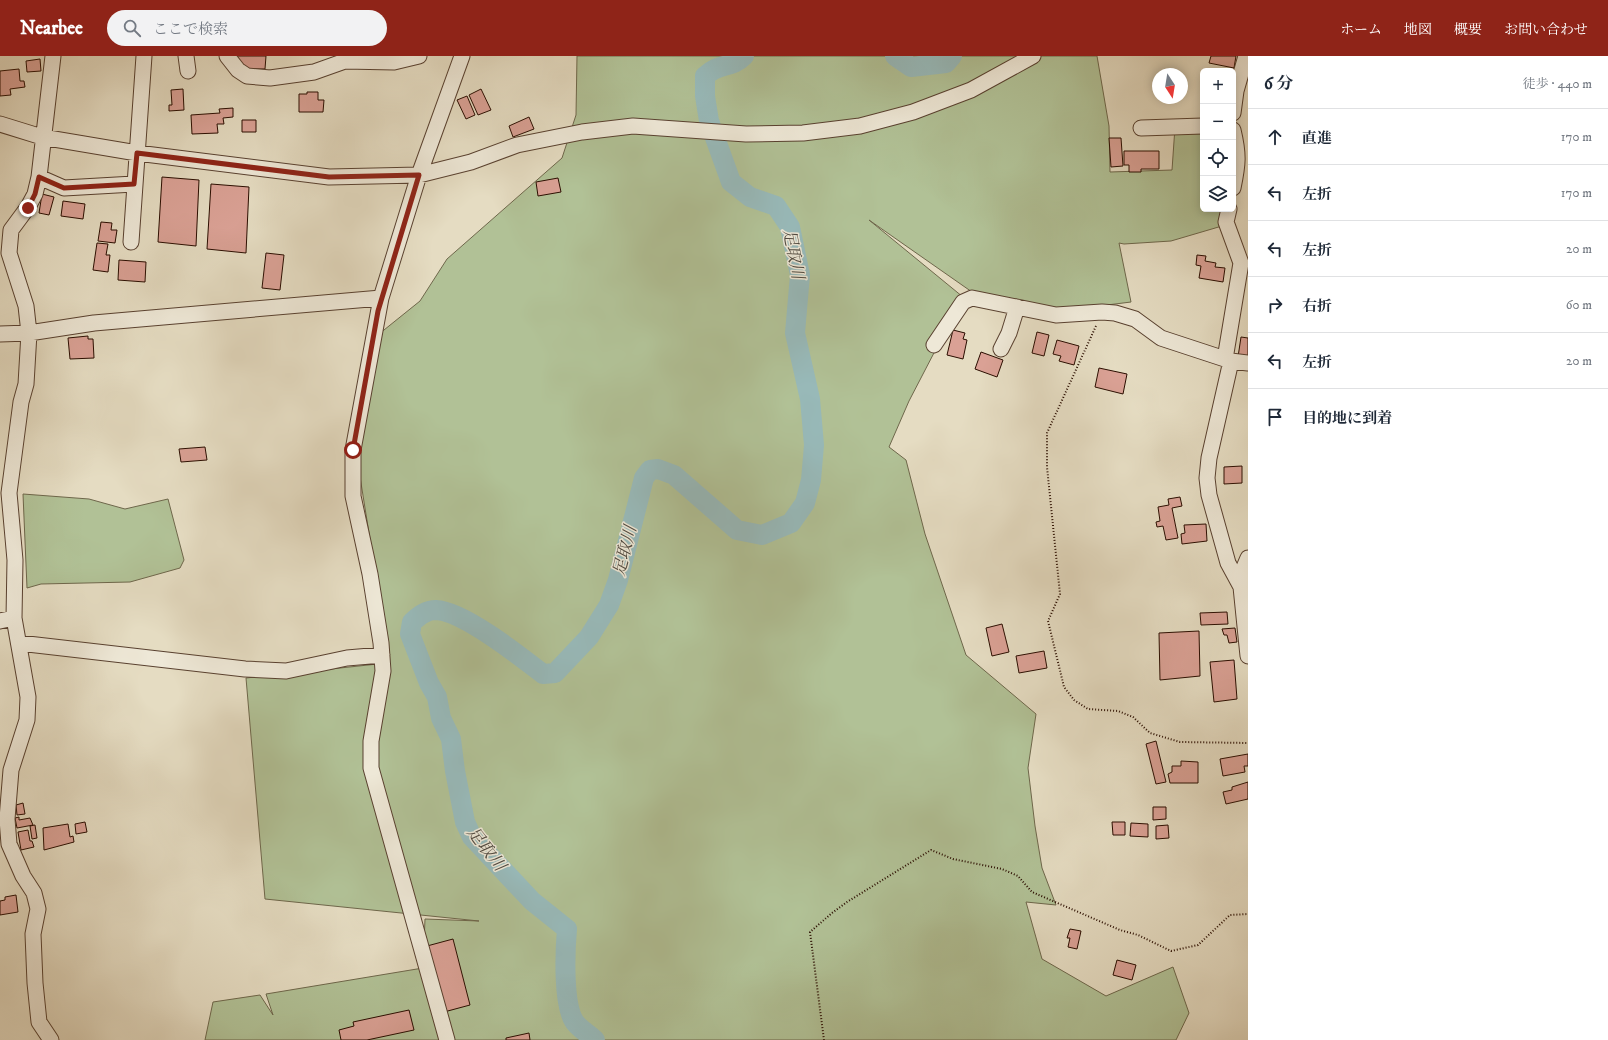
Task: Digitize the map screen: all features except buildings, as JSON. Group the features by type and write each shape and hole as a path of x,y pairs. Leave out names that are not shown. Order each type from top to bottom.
{"street":[{"path":"51,1040 39,1022 35,983 33,934 38,909 34,893 23,876 8,844 7,819 11,770 27,720 28,697 18,643 7,620 15,560 9,493 21,402 26,384 29,333 26,306 4,252 11,230 28,208 35,194 39,177 42,136 53,56"},
{"path":"131,242 144,56"},
{"path":"228,56 238,70 247,76 270,78 314,72 345,61 394,62 418,56"},
{"path":"447,1040 372,768 371,741 383,670 370,574 353,496 353,450 381,298 419,175 462,56"},
{"path":"0,124 42,136 137,153 329,177 419,175 471,162 517,145 582,132 633,126 746,134 803,133 860,126 913,112 971,90 1033,56"},
{"path":"1234,104 1236,91 1246,56"},
{"path":"1141,128 1200,126"},
{"path":"1235,176 1238,162 1238,150 1236,140"},
{"path":"39,177 64,188 134,184"},
{"path":"1228,212 1226,222 1241,263 1228,360 1206,478 1209,495 1228,563 1241,587"},
{"path":"0,334 29,333 94,323 381,298"},
{"path":"934,345 963,302 972,298 1056,315 1102,312 1115,313 1135,319 1161,338 1228,360 1248,363"},
{"path":"1001,349 1009,333 1017,307"},
{"path":"1248,558 1242,572 1241,587 1248,656"},
{"path":"18,643 245,669 286,671 347,658 382,655"}],"path":[{"path":"1102,312 1047,433 1047,467 1060,594 1048,621 1064,687 1074,700 1088,709 1118,711 1133,717 1150,733 1180,742 1248,743"},
{"path":"824,1040 810,932 842,906 931,850 953,859 1002,869 1018,876 1032,892 1120,930 1138,935 1171,951 1198,945 1230,915 1248,914"}],"green space":[{"path":"577,56 1097,56 1109,126 1110,172 1172,170 1175,127 1200,128 1200,212 1224,212 1222,226 1171,241 1119,243 1131,302 1091,307 1049,308 972,292 869,220 963,297 909,401 889,447 906,460 925,534 966,655 1036,714 1028,768 1042,868 1056,905 1026,902 1042,959 1106,996 1173,967 1189,1013 1176,1040 205,1040 213,1002 260,995 273,1015 266,994 423,968 425,919 479,921 265,899 246,678 387,663 377,583 357,458 379,334 420,301 447,259 562,158 576,115"},
{"path":"23,494 89,499 125,509 168,499 184,560 180,568 130,582 41,584 27,588"}],"waterway":[{"name":"足取川","path":"595,1040 576,1024 570,1013 566,990 567,929 532,901 472,837 465,822 455,771 451,739 441,718 437,697 429,683 410,634 412,622 423,614 436,610 447,612 476,626 543,674 555,673 589,637 609,605 618,580 644,478 650,470 658,469 674,475 737,530 762,535 791,523 805,503 811,480 814,445 810,399 795,333 800,275 790,227 776,206 750,197 731,182 709,121 705,96 705,76 716,69 735,63 744,56"},
{"name":"足取川","path":"895,56 911,67 946,63 952,56"}],"route":[{"path":"28,208 35,194 39,177 64,188 134,184 137,153 329,177 419,175 381,298 353,450"}]}
